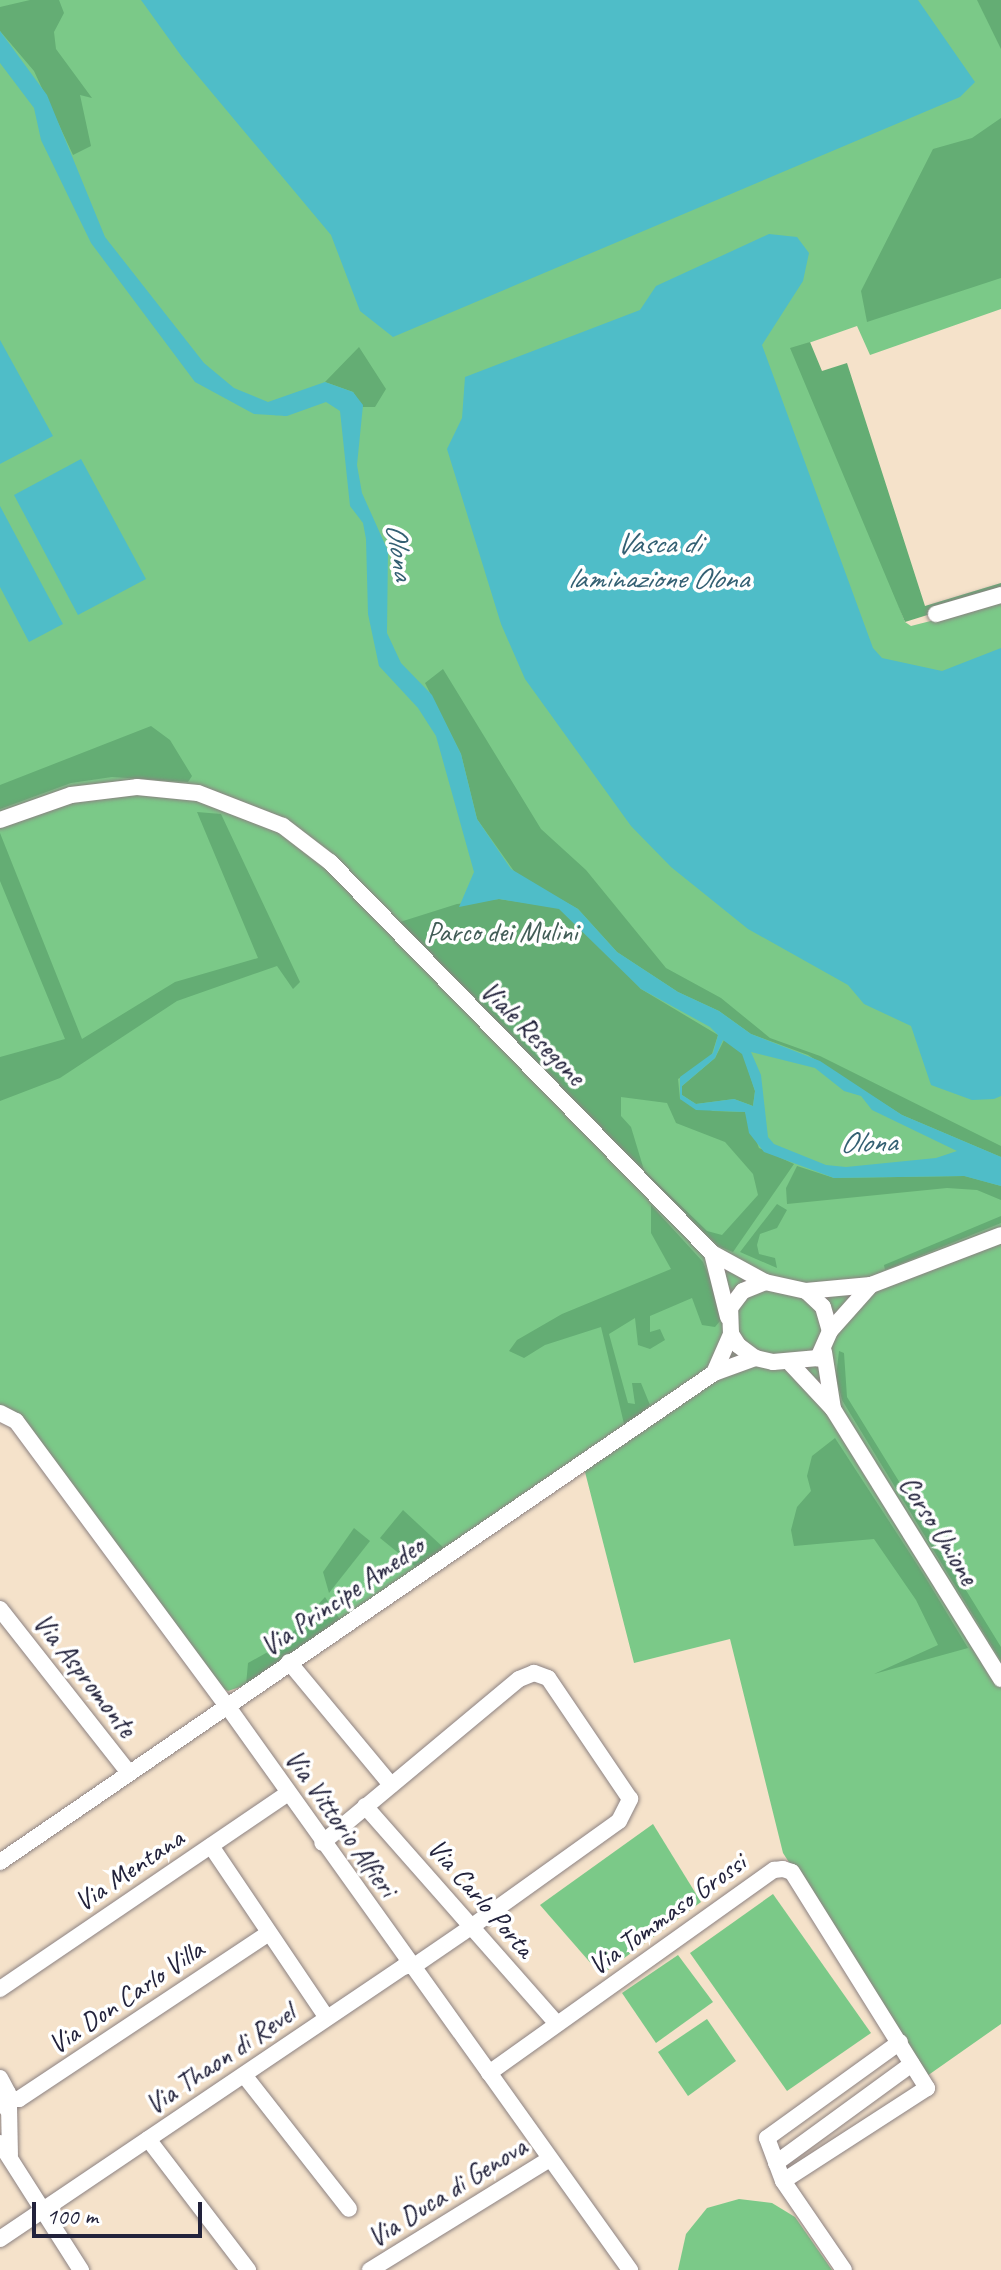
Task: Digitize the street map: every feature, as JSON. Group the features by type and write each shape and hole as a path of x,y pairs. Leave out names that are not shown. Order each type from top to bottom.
{"street":[{"path":"936,614 1001,595"},
{"name":"Viale Resegone","path":"0,820 71,795 137,787 210,796 283,826 330,862 712,1253 765,1282"},
{"path":"728,1317 738,1295 765,1282 806,1291 871,1285 1001,1235"},
{"path":"712,1253 731,1334 714,1373"},
{"path":"731,1334 755,1358 791,1364 811,1362 824,1352 830,1331 871,1285"},
{"path":"806,1291 823,1307 830,1331"},
{"name":"Corso Unione","path":"824,1352 833,1409"},
{"name":"Via Principe Amedeo","path":"0,1862 714,1373 755,1358"},
{"name":"Corso Unione","path":"791,1364 833,1409 1001,1679"},
{"name":"Via Vittorio Alfieri","path":"1,1413 16,1421 228,1707 287,1794 630,2270"},
{"name":"Via Aspromonte","path":"1,1612 129,1773"},
{"path":"289,1662 391,1785 322,1843"},
{"name":"Via Thaon di Revel","path":"0,2239 327,2018 471,1927 626,1815 627,1794 548,1678 534,1673 519,1679 391,1785"},
{"name":"Via Mentana","path":"0,1989 287,1794"},
{"name":"Via Carlo Porta","path":"365,1806 557,2024"},
{"path":"211,1846 327,2018"},
{"name":"Via Tommaso Grossi","path":"489,2073 774,1870 783,1869 792,1872 900,2042"},
{"name":"Via Don Carlo Villa","path":"6,2106 269,1933"},
{"path":"783,2181 927,2088 900,2042 767,2138 783,2181 844,2270"},
{"path":"776,2163 912,2064"},
{"path":"244,2075 349,2209"},
{"path":"0,2078 6,2106 5,2150 81,2270"},
{"path":"148,2139 248,2270"},
{"name":"Via Duca di Genova","path":"370,2270 550,2159"}],"green space":[{"name":"Parco dei Mulini","path":"0,0 1001,0 1001,309 870,355 857,326 800,346 905,622 911,626 1001,603 1001,2024 927,2076 783,1853 730,1639 634,1663 585,1472 576,1460 246,1685 228,1691 220,1687 21,1416 0,1405"},
{"path":"30,0 59,0 64,13 54,32 56,49 92,98 80,95 91,146 73,155 34,71 0,31 0,7"},
{"path":"977,0 1001,0 1001,49"},
{"path":"1001,118 1001,278 867,322 861,291 933,149 972,138"},
{"path":"810,342 822,371 847,363 925,606 1001,583 1001,592 905,622 790,348"},
{"path":"359,347 386,389 375,407 363,407 353,392 325,382"},
{"path":"443,669 541,829 586,870 666,968 721,998 770,1038 820,1056 1001,1146 1001,1157 902,1115 808,1055 751,1034 719,1011 678,992 617,952 578,909 516,874 477,819 461,754 425,683"},
{"path":"151,726 170,740 192,776 188,782 112,777 71,783 0,809 0,785"},
{"path":"197,812 221,814 300,982 293,989 277,966 177,1001 60,1078 0,1101 0,1057 65,1039 0,881 0,833 82,1039 175,982 258,958"},
{"path":"499,899 559,908 573,917 641,989 718,1035 711,1057 678,1079 680,1099 713,1111 745,1112 759,1148 794,1164 733,1252 718,1246 659,1189 400,922 457,904","holes":["621,1097 667,1103 676,1123 725,1142 753,1174 758,1195 722,1235 707,1231 644,1170 631,1127 621,1116"]},
{"path":"724,1040 743,1054 755,1091 753,1106 734,1099 696,1104 682,1095 682,1086 715,1058"},
{"path":"797,1166 834,1178 965,1176 1001,1186 1001,1200 977,1190 947,1188 787,1204 786,1188"},
{"path":"777,1204 787,1210 777,1228 760,1234 757,1245 759,1254 775,1258 777,1268 740,1252"},
{"path":"651,1205 703,1262 720,1302 720,1321 715,1327 702,1325 692,1298 650,1316 650,1332 660,1329 665,1340 650,1349 638,1345 635,1318 609,1334 628,1403 635,1404 632,1383 641,1383 650,1405 625,1428 601,1327 545,1345 524,1358 509,1351 517,1340 562,1314 671,1269 651,1233"},
{"path":"1001,1216 1001,1223 885,1270 884,1265"},
{"path":"839,1351 844,1353 847,1397 1001,1647 1001,1661 842,1400 836,1377"},
{"path":"835,1438 968,1648 874,1674 938,1645 916,1600 874,1539 794,1546 791,1530 797,1507 811,1491 807,1476 812,1456"},
{"path":"403,1510 445,1549 418,1569 380,1538"},
{"path":"354,1528 370,1541 329,1593 323,1572"},
{"path":"325,1597 341,1621 246,1685 248,1663 282,1644"},
{"path":"653,1824 701,1902 601,1975 540,1905"},
{"path":"773,1894 871,2033 787,2091 690,1953"},
{"path":"678,1955 713,2002 656,2043 622,1993"},
{"path":"707,2019 736,2061 688,2096 658,2052"},
{"path":"739,2199 772,2203 795,2217 832,2270 678,2270 686,2234 707,2208"}],"water":[{"path":"141,0 918,0 975,82 960,97 393,337 360,311 331,235 182,57"},
{"path":"0,31 47,95 105,237 204,363 234,388 268,402 325,382 353,392 363,405 357,465 362,493 388,551 387,633 401,663 432,695 461,754 477,819 511,869 578,909 617,952 678,992 719,1011 751,1034 820,1061 902,1115 1001,1157 1001,1186 964,1176 834,1178 764,1152 749,1133 745,1112 696,1110 680,1099 680,1077 713,1053 718,1035 710,1027 641,989 559,909 499,899 459,907 474,872 436,736 418,708 379,666 368,614 366,539 363,523 350,506 340,411 326,402 287,416 254,414 195,382 91,243 41,140 34,108 0,63","holes":["723,1040 742,1054 755,1091 753,1106 734,1099 696,1104 682,1095 682,1086 715,1058","751,1052 815,1068 844,1091 861,1096 872,1110 957,1151 936,1158 846,1167 826,1165 774,1144 768,1137 761,1075"]},
{"name":"Vasca di laminazione Olona","path":"769,234 797,237 809,253 803,281 762,345 873,648 882,658 942,671 1001,648 1001,1096 994,1099 972,1100 931,1085 911,1026 864,1004 848,985 748,929 671,867 631,826 525,679 501,624 447,449 462,418 465,377 640,310 656,286"},
{"path":"0,340 53,436 0,464"},
{"path":"81,459 146,579 78,615 14,495"},
{"path":"0,506 63,624 29,642 0,587"}],"water label":[{"name":"Olona","path":"400,551"},
{"name":"Olona","path":"868,1142"}]}
